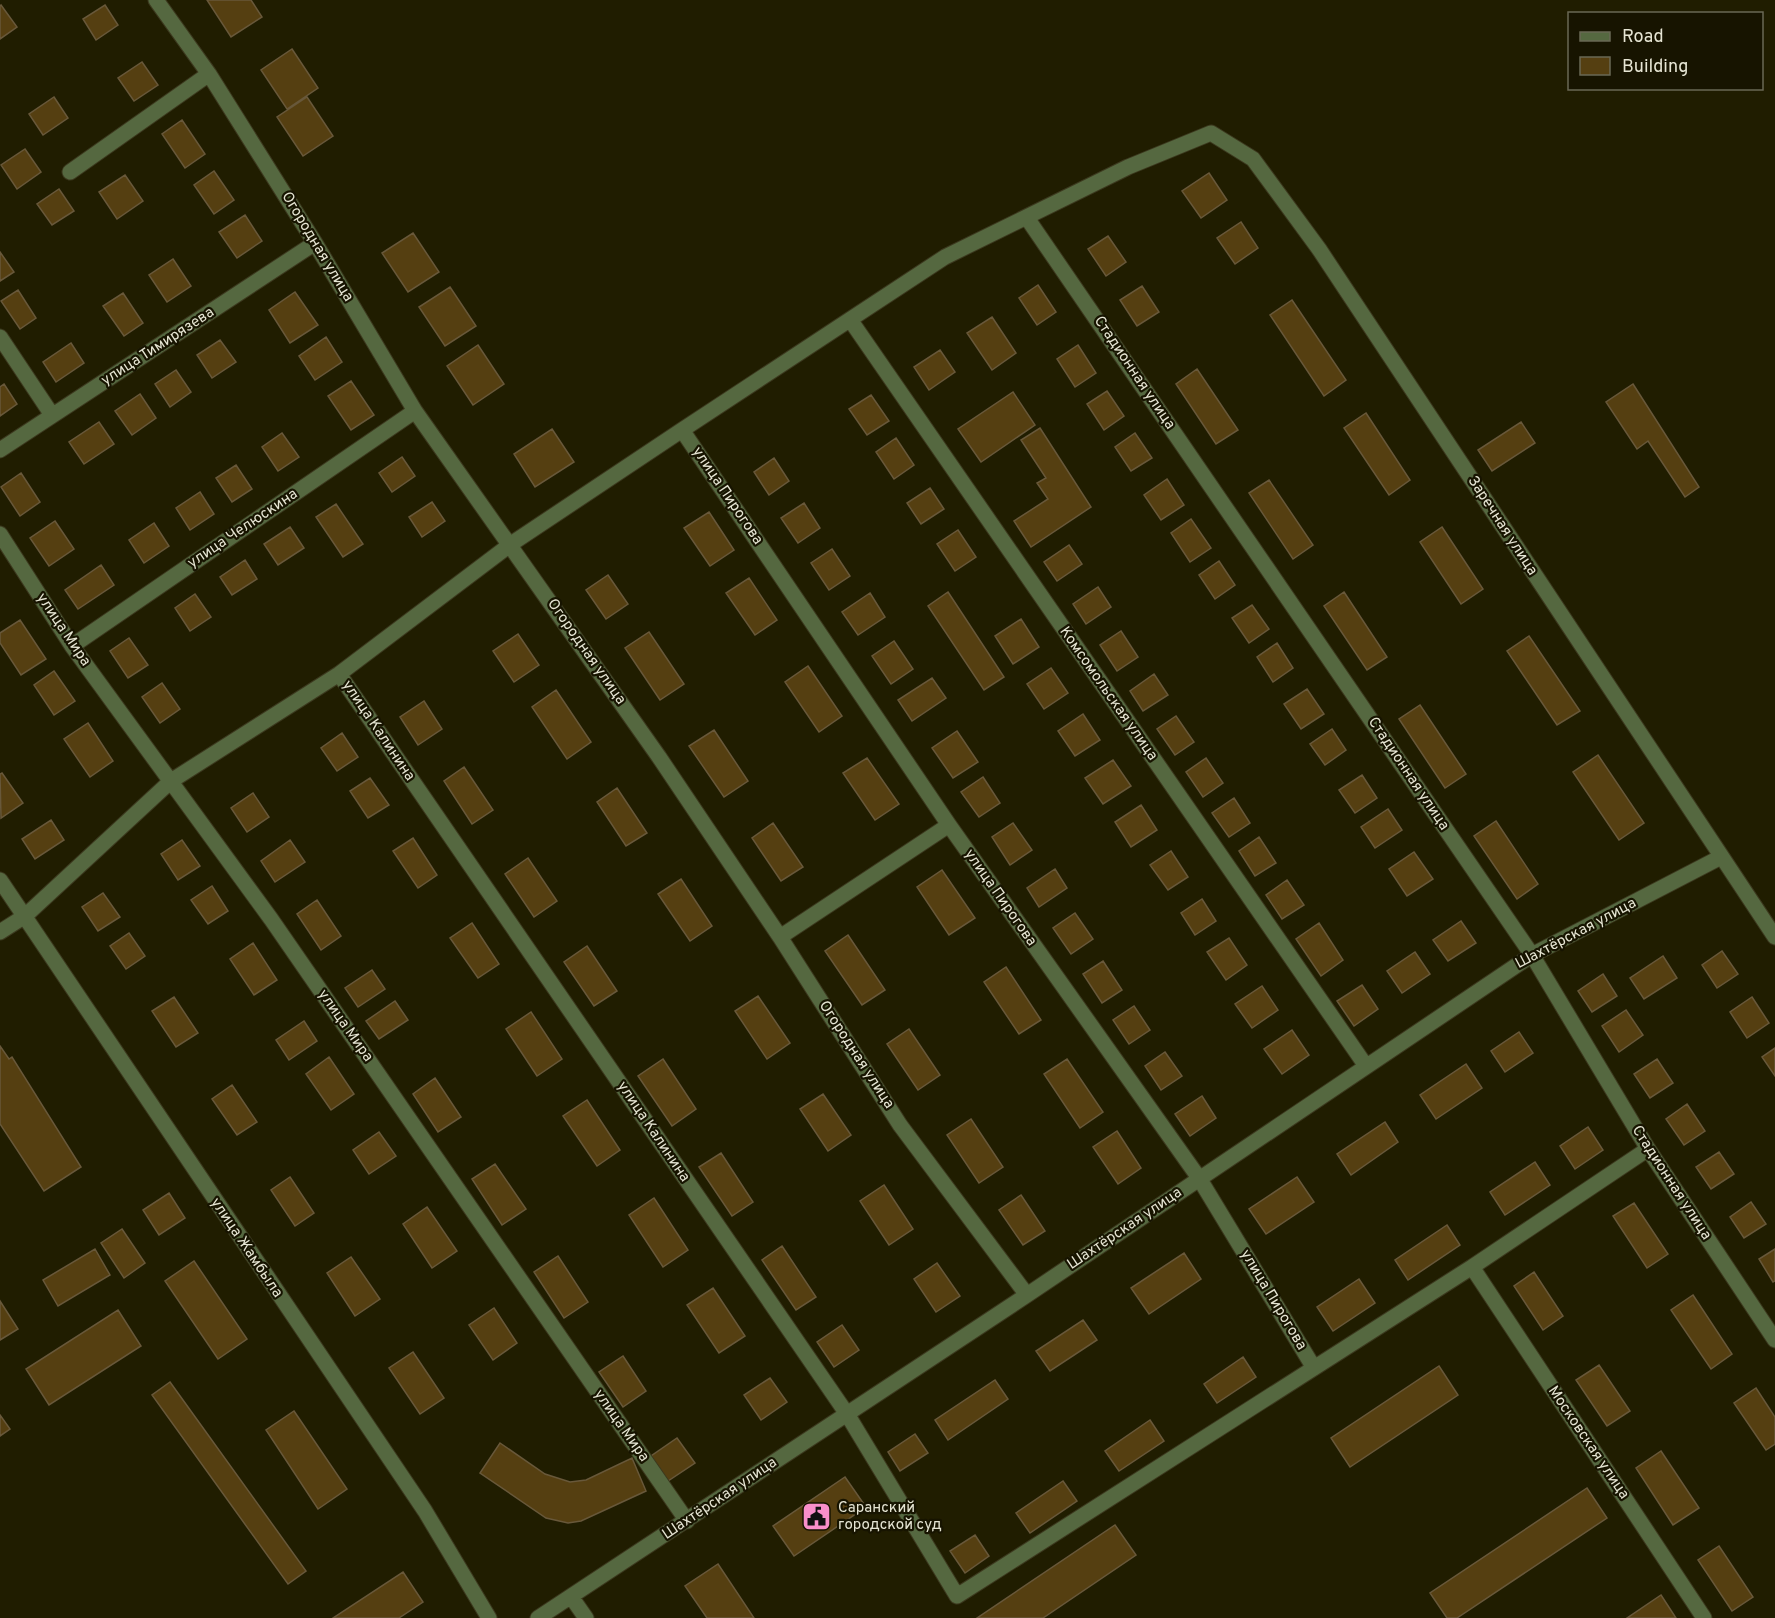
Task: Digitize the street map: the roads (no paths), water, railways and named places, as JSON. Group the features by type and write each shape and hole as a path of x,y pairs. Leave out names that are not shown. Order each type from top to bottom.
{"street":[{"name":"Огородная улица","path":"156,0 209,75 315,243 415,411 511,544 659,757 780,937 900,1125 1028,1295"},
{"path":"70,172 209,75"},
{"name":"Заречная улица","path":"1027,218 1128,167 1211,133 1252,159 1319,249 1775,937"},
{"path":"0,932 25,916 171,781 339,674 511,544 945,257 1027,218"},
{"name":"Стадионная улица","path":"1027,218 1532,955 1648,1149 1775,1340"},
{"name":"улица Тимирязева","path":"0,450 315,243"},
{"name":"Комсомольская улица","path":"851,321 1366,1066"},
{"path":"0,337 52,415"},
{"name":"улица Челюскина","path":"72,646 415,411"},
{"name":"улица Пирогова","path":"682,430 949,825 1199,1178 1314,1368"},
{"name":"улица Мира","path":"0,534 72,646 271,919 687,1521"},
{"name":"улица Калинина","path":"339,674 848,1414 957,1596 1314,1368"},
{"path":"780,937 949,825"},
{"name":"Шахтёрская улица","path":"538,1618 572,1598 1028,1295 1532,955 1721,857"},
{"name":"улица Жамбыла","path":"0,880 425,1511 489,1618"},
{"path":"1314,1368 1472,1267 1648,1149"},
{"name":"Московская улица","path":"1472,1267 1704,1618"},
{"path":"572,1598 586,1618"}],"place":[{"name":"Саранский городской суд","path":"817,1517"}]}
